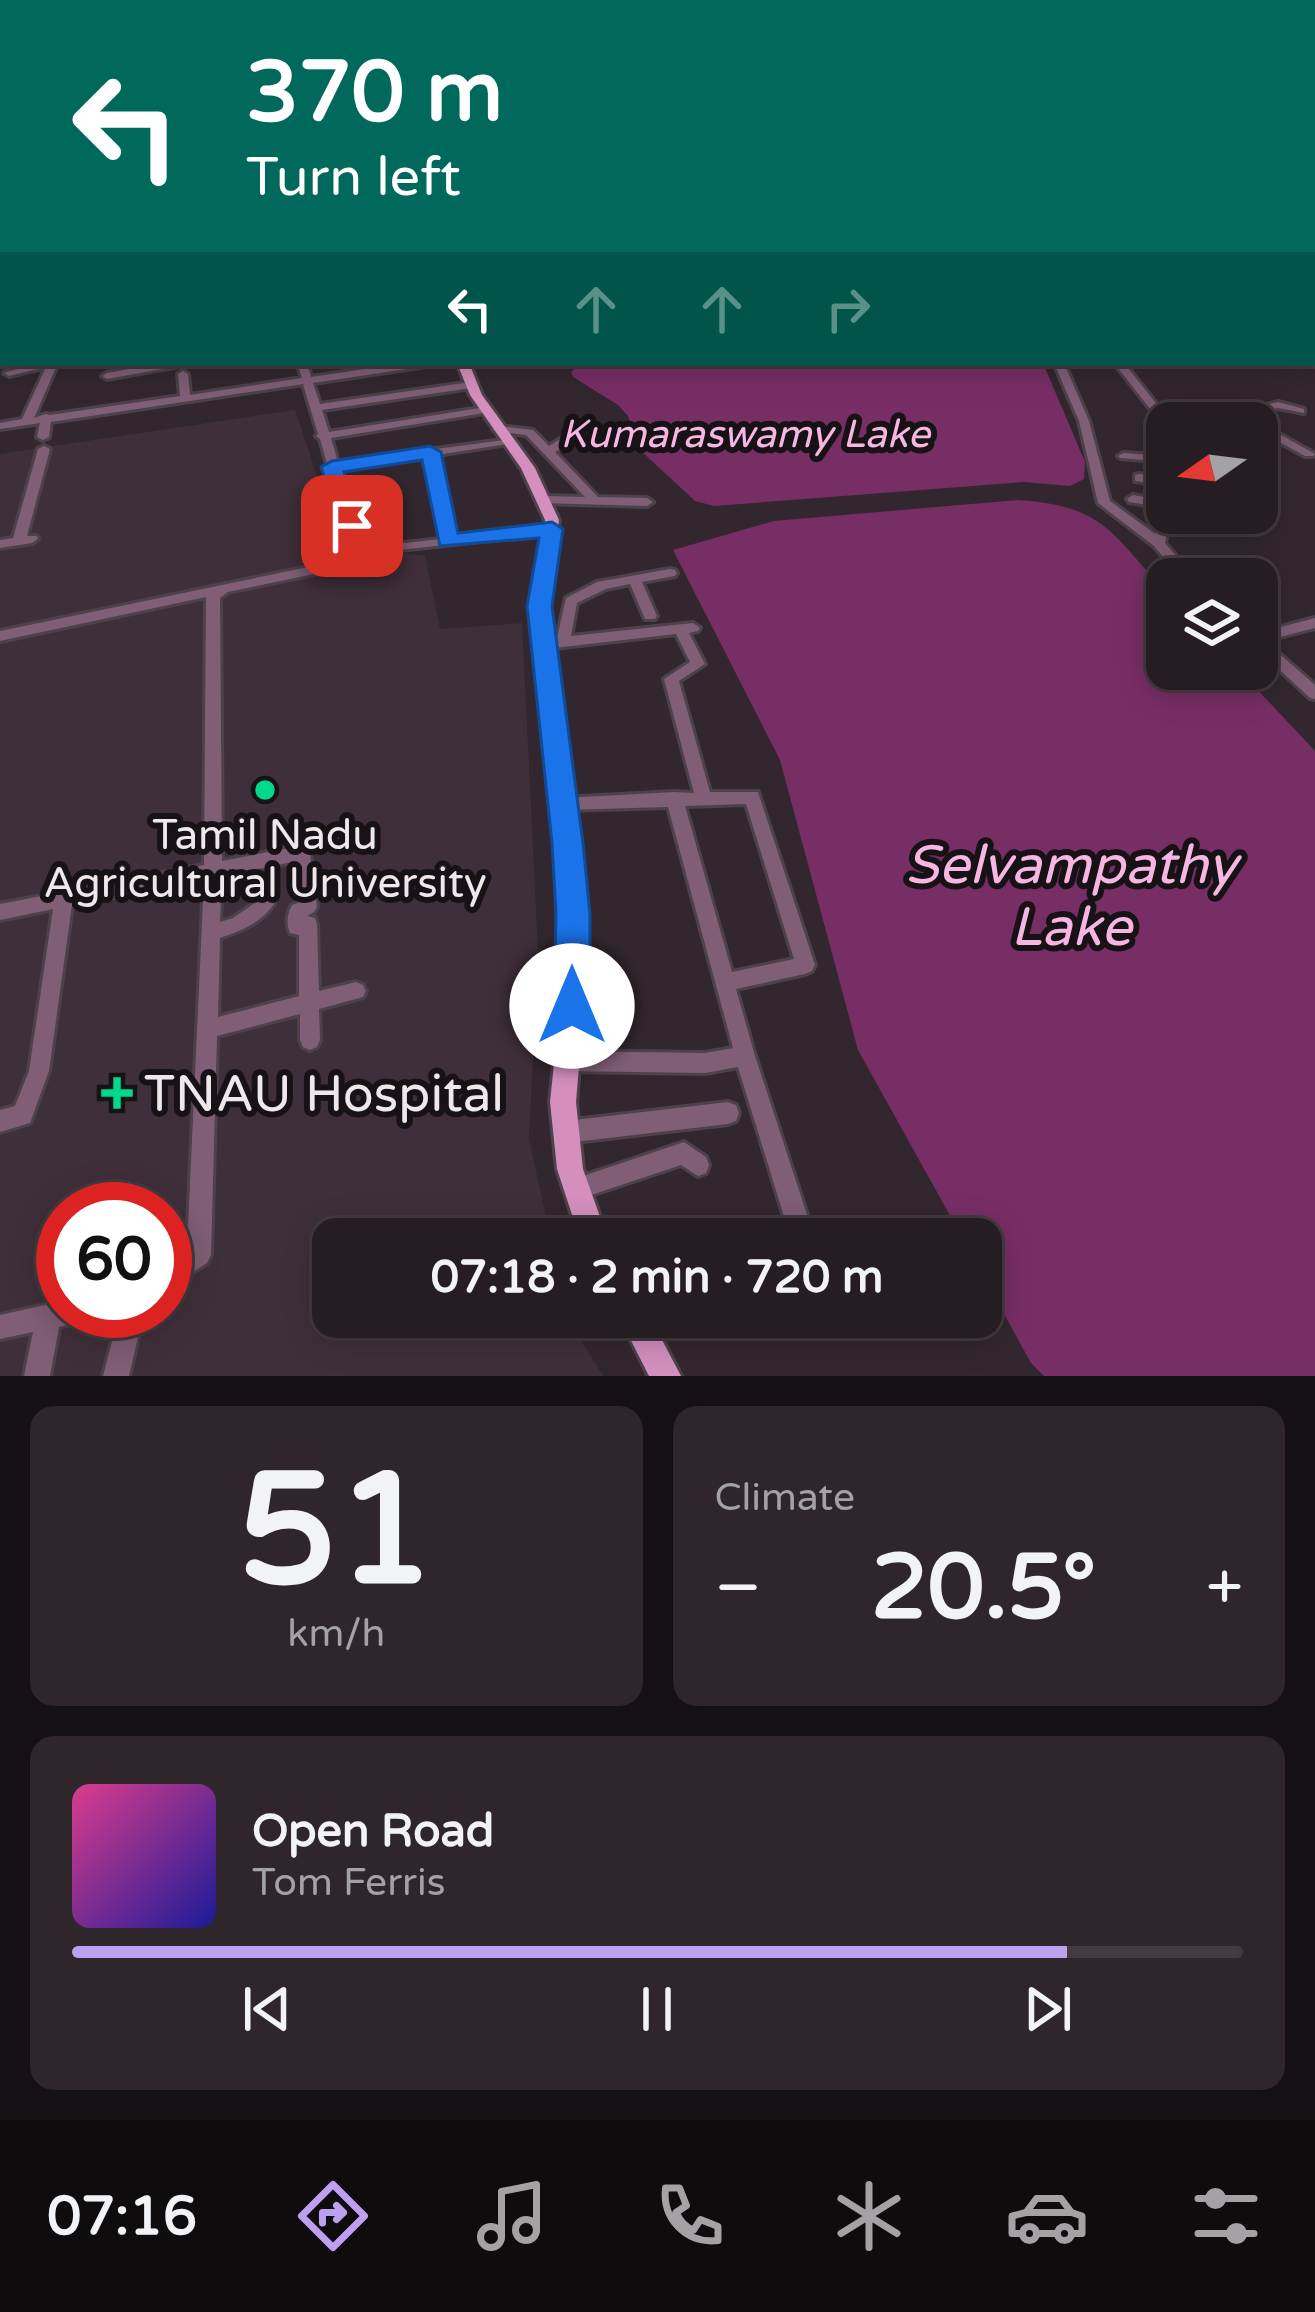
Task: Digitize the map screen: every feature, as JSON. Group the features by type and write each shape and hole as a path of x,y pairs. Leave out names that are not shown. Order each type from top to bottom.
{"main road":[{"path":"464,366 471,385 544,500 552,529 539,606 554,643 573,914 566,1132 586,1218"},
{"path":"645,1338 666,1376"}],"street":[{"path":"9,373 39,366"},
{"path":"28,421 51,366"},
{"path":"135,406 144,366"},
{"path":"107,376 144,366 181,369 184,398"},
{"path":"0,426 91,405 104,410 242,388 303,370 374,366"},
{"path":"1060,366 1084,421 1104,503 1159,543 1172,558"},
{"path":"1121,366 1150,402"},
{"path":"0,636 328,567 352,526 303,370"},
{"path":"241,374 242,388"},
{"path":"314,408 471,385"},
{"path":"204,394 208,412"},
{"path":"1278,405 1300,411"},
{"path":"100,427 104,410"},
{"path":"322,436 486,410"},
{"path":"0,544 26,540 46,417"},
{"path":"550,450 582,430"},
{"path":"332,467 529,432 595,501"},
{"path":"1278,437 1310,454"},
{"path":"430,452 448,542"},
{"path":"1124,456 1146,457"},
{"path":"1139,478 1146,479"},
{"path":"1133,499 1146,501"},
{"path":"544,500 647,502"},
{"path":"378,550 552,529"},
{"path":"1159,543 1161,534"},
{"path":"670,573 602,585 571,601 554,643 687,629 698,664 671,679 703,797"},
{"path":"634,578 650,616"},
{"path":"192,1260 199,1255 211,933 213,596 222,591"},
{"path":"1278,633 1315,623"},
{"path":"1278,659 1315,694"},
{"path":"564,803 752,796 806,965 728,982"},
{"path":"674,798 745,1056 796,1218"},
{"path":"0,912 213,869 303,843 308,907 298,911 297,927 308,924 310,1040"},
{"path":"0,1121 22,1115 40,1071 64,900"},
{"path":"211,933 239,924 265,904"},
{"path":"207,1028 356,991"},
{"path":"567,1061 705,1063 745,1056"},
{"path":"566,1132 728,1114"},
{"path":"576,1189 684,1153 698,1166"},
{"path":"0,1328 36,1320"},
{"path":"37,1376 44,1338"},
{"path":"116,1376 125,1338"}],"shaded area":[{"name":"Tamil Nadu Agricultural University","path":"295,410 340,545 425,556 440,629 522,623 538,951 529,1139 546,1218 312,1218 312,1338 580,1338 603,1376 0,1376 0,454"}],"water":[{"name":"Kumaraswamy Lake","path":"577,366 1044,366 1085,462 1084,479 1070,486 1024,482 714,506 695,501 639,449 628,416 571,372"},
{"name":"Selvampathy Lake","path":"1018,500 1089,516 1146,570 1146,690 1258,690 1315,751 1315,1376 1044,1376 1031,1363 1002,1310 1002,1218 951,1218 858,1050 780,760 673,550 774,521"}],"place":[{"name":"Tamil Nadu Agricultural University","path":"265,790"},
{"name":"TNAU Hospital","path":"117,1093"}],"route":[{"path":"352,526 332,467 430,452 448,542 552,529 539,606 564,803 573,914 572,1006"}]}
